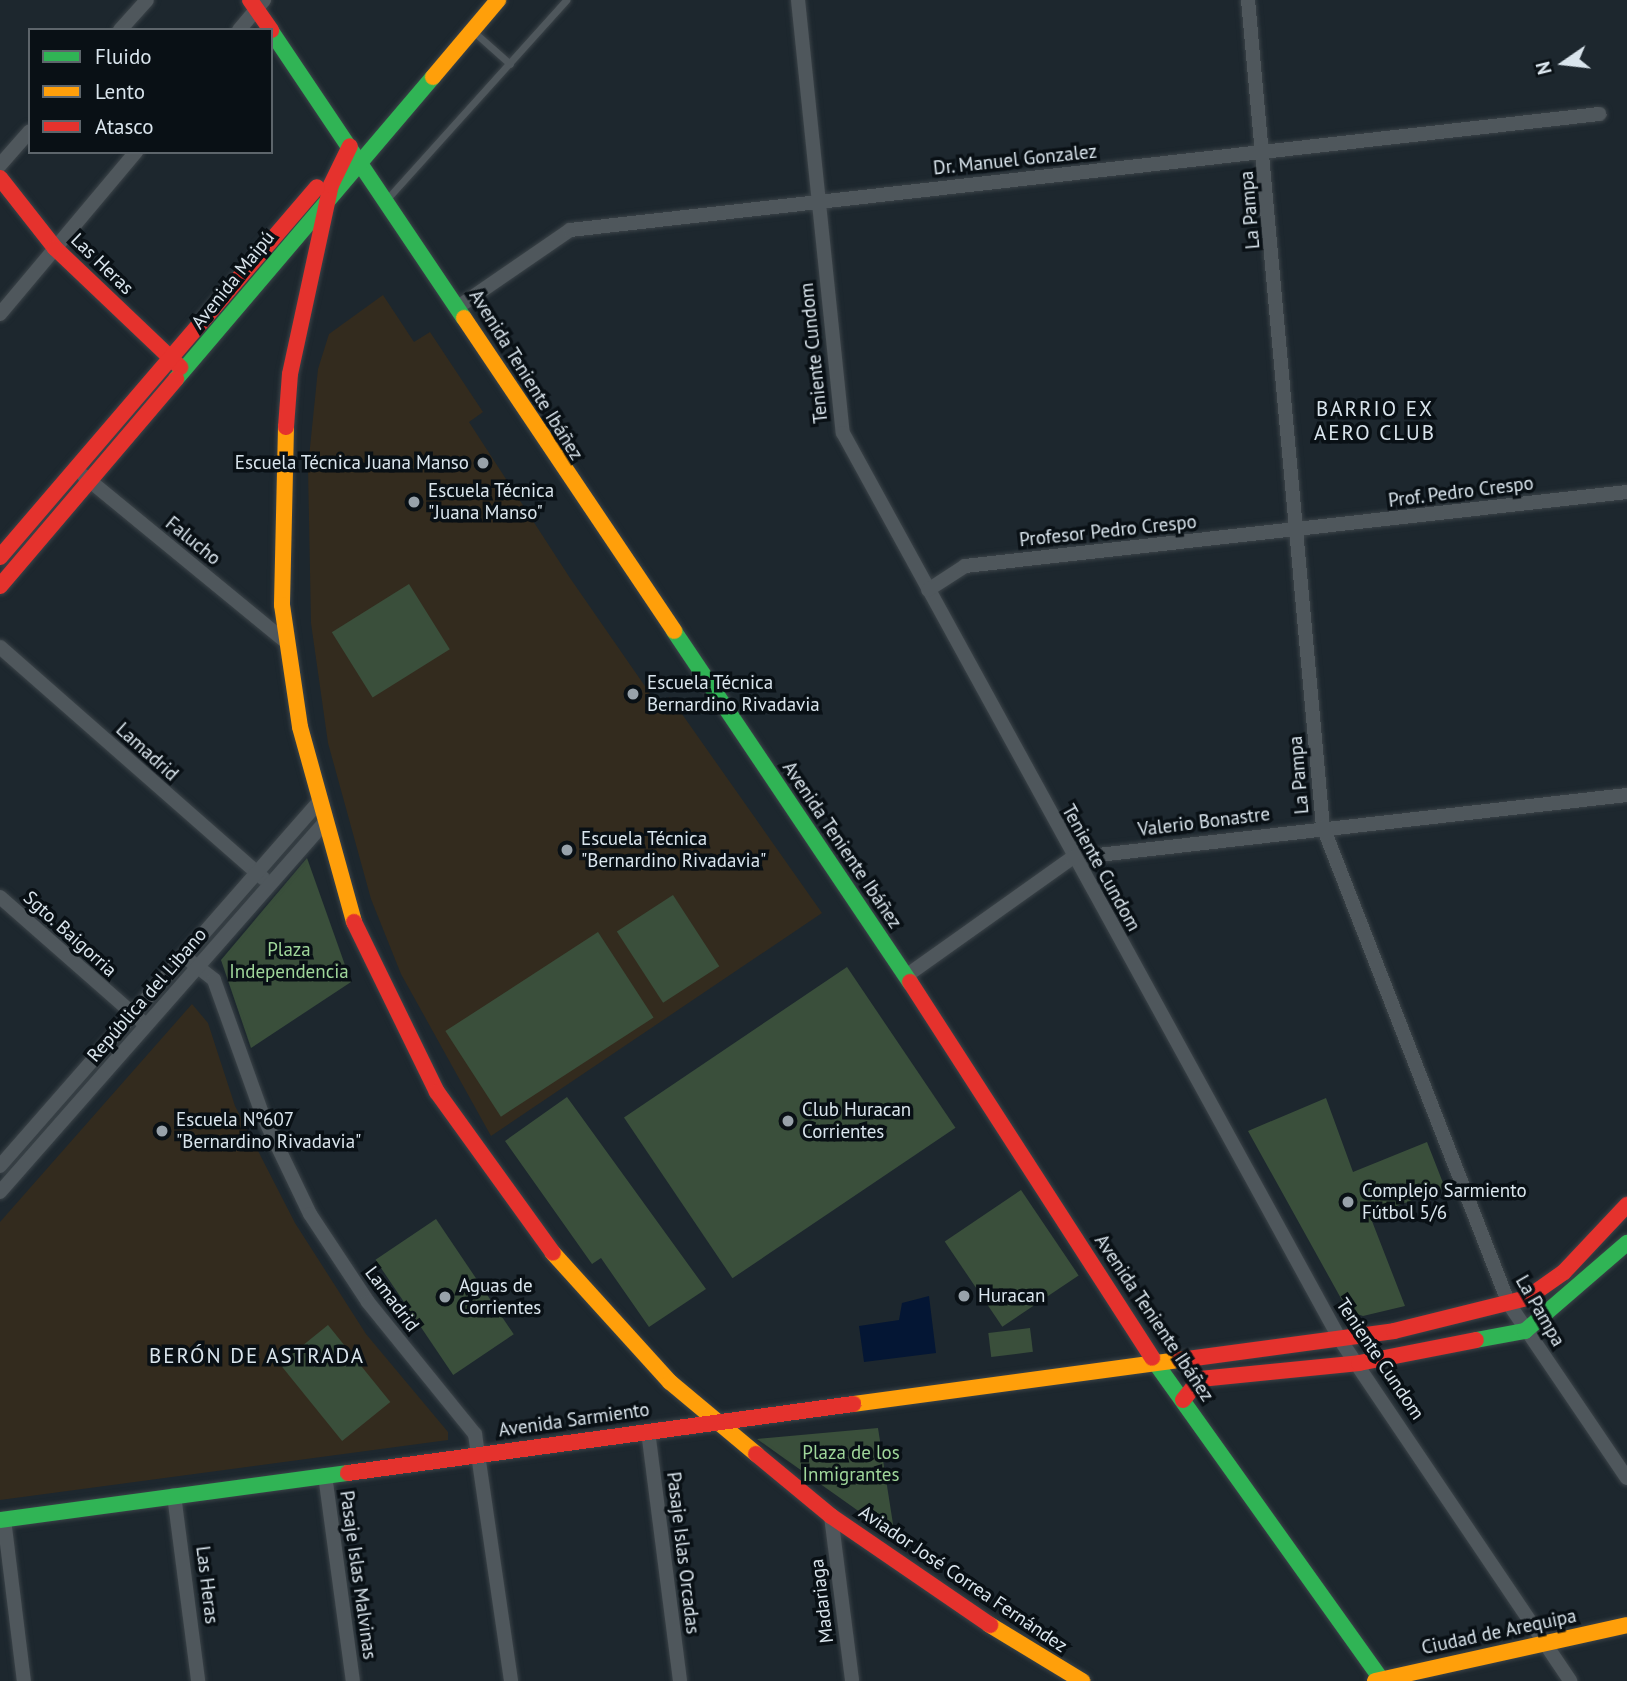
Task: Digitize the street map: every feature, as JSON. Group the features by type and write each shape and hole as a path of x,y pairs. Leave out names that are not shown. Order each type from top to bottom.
{"main road":[{"name":"Avenida Maipú","path":"0,586 185,372 329,194 354,152 480,0"},
{"name":"Avenida Maipú","path":"0,557 170,359 354,152 498,0"},
{"name":"Avenida Teniente Ibáñez","path":"257,3 270,28"},
{"name":"Avenida Teniente Ibáñez","path":"273,33 458,307 550,453 906,976 1153,1359 1379,1681"},
{"name":"Las Heras","path":"0,178 55,248 185,372"},
{"name":"Aviador José Correa Fernández","path":"329,194 299,318 283,429 286,642 318,803 355,924 397,1015 472,1146 582,1290 712,1422 831,1516 1020,1646 1082,1681"},
{"name":"Avenida Sarmiento","path":"2,1520 1153,1359 1341,1341 1509,1304 1564,1272 1627,1205"},
{"path":"1183,1400 1200,1379 1359,1363 1525,1331 1627,1243"},
{"name":"Ciudad de Arequipa","path":"1379,1681 1627,1625"}],"street":[{"path":"122,28 147,0"},
{"name":"Teniente Cundom","path":"799,0 843,433 1072,858 1341,1341 1359,1363 1570,1681"},
{"name":"La Pampa","path":"1248,0 1299,531 1323,827 1509,1304 1627,1478"},
{"path":"240,28 257,3"},
{"name":"Dr. Manuel Gonzalez","path":"458,307 570,230 1599,114"},
{"path":"0,165 28,133"},
{"path":"0,314 134,154"},
{"name":"Falucho","path":"76,468 286,642"},
{"name":"Prof. Pedro Crespo","path":"1299,531 1627,492"},
{"name":"Profesor Pedro Crespo","path":"928,590 965,566 1299,531"},
{"name":"Lamadrid","path":"0,647 270,883"},
{"name":"Valerio Bonastre","path":"906,976 1072,858 1323,827 1627,795"},
{"name":"República del Libano","path":"0,1192 141,1021 185,957 318,803"},
{"name":"República del Libano","path":"3,1156 198,968 324,823"},
{"name":"Sgto. Baigorria","path":"0,898 141,1021"},
{"name":"Lamadrid","path":"185,957 214,980 263,1116 310,1214 368,1302 475,1434 511,1681"},
{"path":"3,1156 22,1167"},
{"name":"Pasaje Islas Orcadas","path":"648,1430 680,1681"},
{"name":"Pasaje Islas Malvinas","path":"325,1475 353,1681"},
{"name":"Las Heras","path":"174,1495 198,1681"},
{"name":"Madariaga","path":"831,1516 852,1681"},
{"path":"2,1520 24,1681"}],"lane":[{"path":"386,200 566,0"},
{"path":"471,29 510,64"}],"shaded area":[{"name":"Escuela Técnica \"Bernardino Rivadavia\"","path":"383,295 414,342 430,332 483,412 469,422 570,578 658,705 670,697 822,913 491,1136 401,974 371,899 328,743 311,623 308,467 318,369 329,334"},
{"path":"192,1004 208,1023 235,1106 295,1223 366,1334 448,1432 448,1440 0,1500 0,1222"}],"green space":[{"path":"409,584 450,649 373,698 332,632"},
{"name":"Plaza Independencia","path":"307,858 351,982 251,1048 221,960"},
{"path":"673,895 719,966 663,1003 617,931"},
{"path":"598,932 654,1018 501,1117 445,1031"},
{"name":"Club Huracan Corrientes","path":"847,967 955,1128 732,1278 624,1117"},
{"path":"567,1097 706,1289 649,1327 601,1258 592,1264 505,1141"},
{"name":"Complejo Sarmiento Fútbol 5/6","path":"1326,1098 1353,1172 1427,1142 1445,1188 1370,1216 1405,1306 1363,1316 1348,1311 1248,1131"},
{"path":"1021,1190 1079,1275 1002,1327 945,1241"},
{"name":"Aguas de Corrientes","path":"436,1219 514,1334 453,1375 375,1260"},
{"path":"328,1325 390,1402 342,1441 280,1364"},
{"path":"1030,1328 1033,1352 991,1357 988,1333"},
{"name":"Plaza de los Inmigrantes","path":"878,1428 895,1537 757,1439"}],"water":[{"path":"929,1296 936,1353 864,1362 859,1326 899,1320 902,1303"}],"traffic: fast":[{"path":"273,34 464,318"},
{"path":"176,379 433,77"},
{"path":"674,631 910,982"},
{"path":"1476,1340 1525,1331 1627,1243"},
{"path":"1152,1358 1382,1681"},
{"path":"0,1520 348,1473"}],"traffic: slow":[{"path":"433,77 498,0"},
{"path":"464,318 674,631"},
{"path":"286,427 282,605 300,727 354,922"},
{"path":"553,1253 670,1382 756,1454"},
{"path":"853,1404 1180,1360"},
{"path":"990,1625 1082,1681"},
{"path":"1375,1681 1627,1625"}],"traffic: jam":[{"path":"250,0 270,28"},
{"path":"286,427 290,374 331,185 350,146"},
{"path":"0,178 55,248 180,367"},
{"path":"0,557 317,187"},
{"path":"0,586 176,379"},
{"path":"354,922 437,1092 553,1253"},
{"path":"910,982 1152,1358"},
{"path":"1180,1360 1394,1331 1527,1298 1564,1272 1627,1205"},
{"path":"1183,1400 1200,1379 1359,1363 1476,1340"},
{"path":"348,1473 853,1404"},
{"path":"756,1454 831,1516 990,1625"}],"place":[{"name":"Escuela Técnica Juana Manso","path":"483,463"},
{"name":"Escuela Técnica \"Juana Manso\"","path":"414,502"},
{"name":"Escuela Técnica Bernardino Rivadavia","path":"633,694"},
{"name":"Escuela Técnica \"Bernardino Rivadavia\"","path":"567,850"},
{"name":"Club Huracan Corrientes","path":"788,1121"},
{"name":"Escuela Nº607 \"Bernardino Rivadavia\"","path":"162,1131"},
{"name":"Complejo Sarmiento Fútbol 5/6","path":"1348,1202"},
{"name":"Huracan","path":"964,1296"},
{"name":"Aguas de Corrientes","path":"445,1297"}],"district":[{"name":"BARRIO EX AERO CLUB","path":"1375,421"},
{"name":"BERÓN DE ASTRADA","path":"257,1356"}]}
